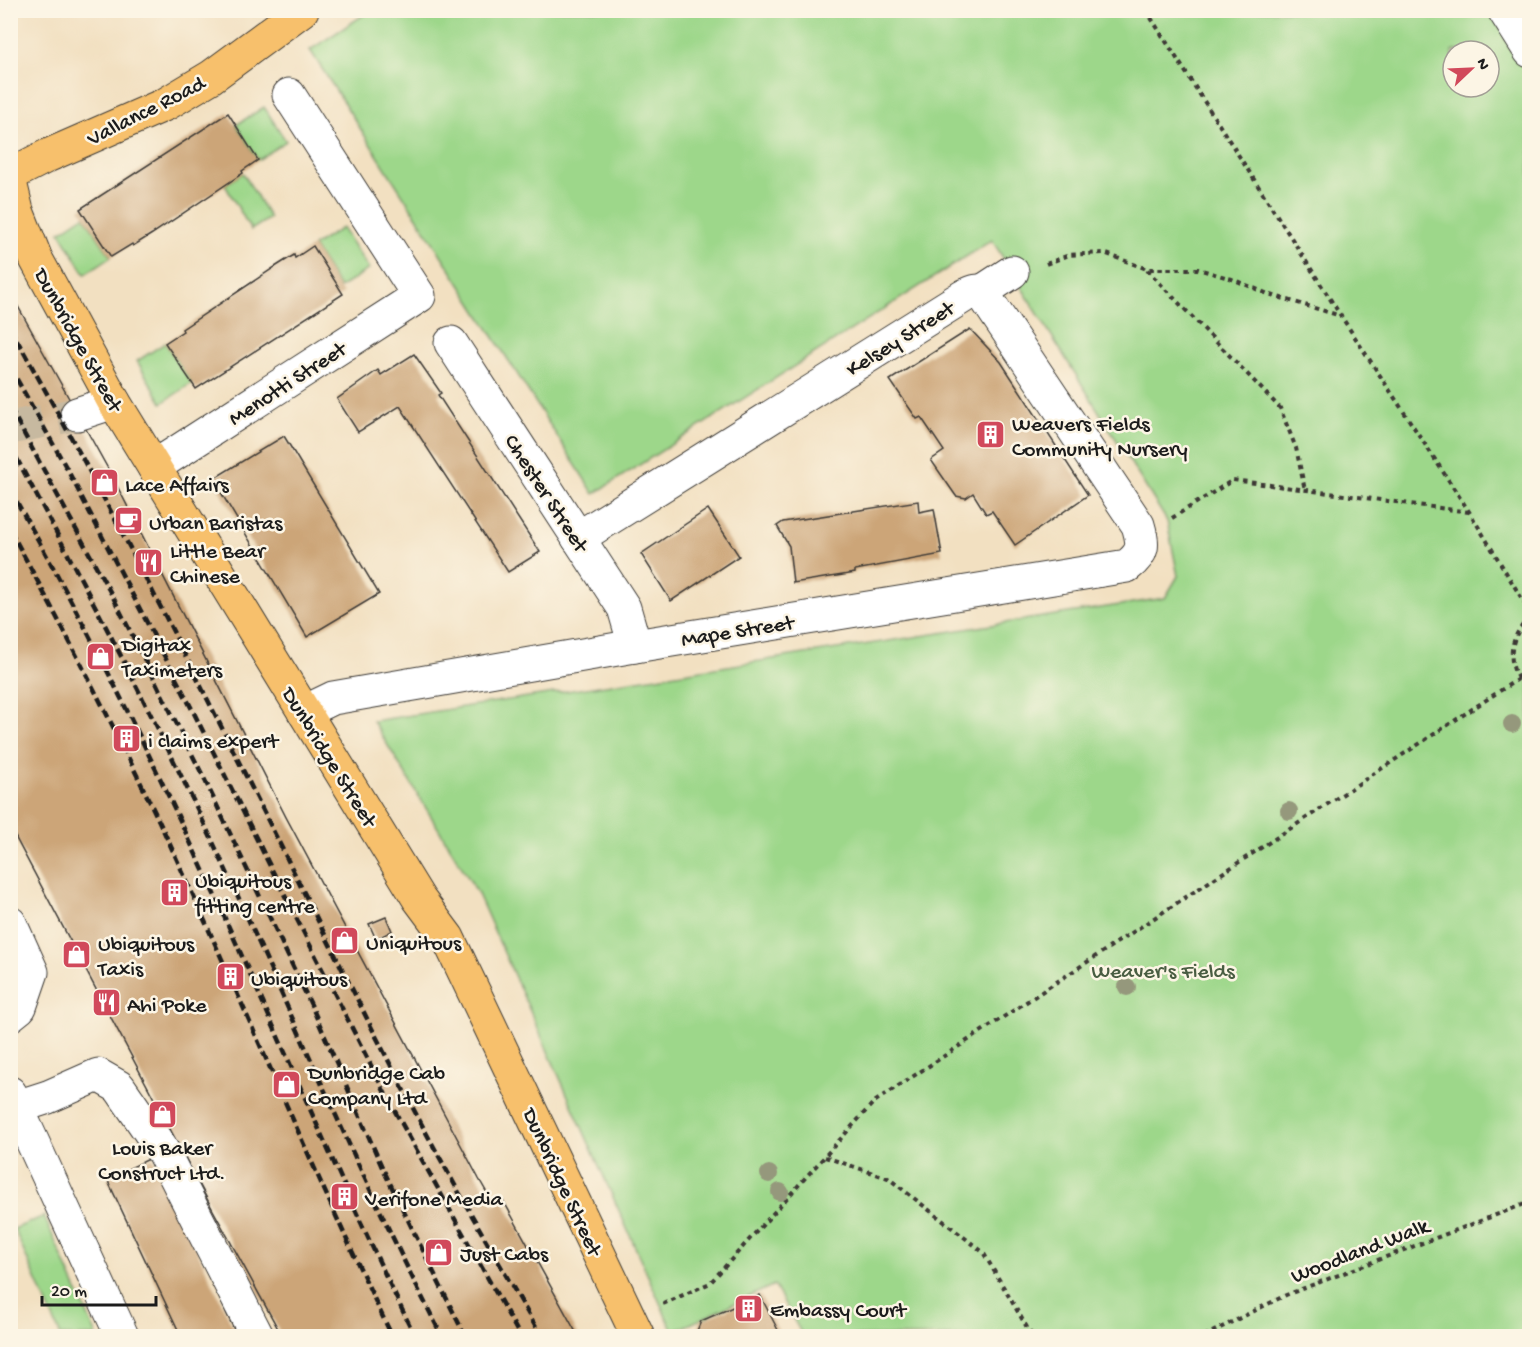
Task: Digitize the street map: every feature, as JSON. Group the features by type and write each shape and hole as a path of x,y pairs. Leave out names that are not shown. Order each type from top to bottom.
{"main road":[{"name":"Vallance Road","path":"10,175 47,156 166,105 210,77 302,10"},
{"name":"Dunbridge Street","path":"10,182 17,211 32,251 114,402 419,899 448,938 634,1328"}],"street":[{"path":"1504,10 1530,51"},
{"name":"Menotti Street","path":"154,467 418,296 289,95"},
{"path":"982,291 1025,271"},
{"name":"Kelsey Street","path":"578,538 964,296 976,291 987,294 987,300 1140,534"},
{"name":"Chester Street","path":"451,344 624,608 635,646"},
{"path":"77,414 114,402"},
{"name":"Mape Street","path":"304,712 333,698 1126,566 1138,558 1140,534"},
{"path":"10,923 32,972 20,1007 10,1014"},
{"path":"122,1336 14,1100 48,1097 98,1075 119,1087 161,1148 257,1336"}],"path":[{"path":"1146,10 1470,513 1530,612"},
{"path":"1025,271 1069,255 1104,253 1147,269 1198,269 1232,279 1268,294 1341,316"},
{"path":"1147,269 1281,408 1296,448 1305,490"},
{"path":"1140,534 1165,537 1162,524 1233,480 1470,513"},
{"path":"1530,618 1516,633 1511,646 1511,659 1518,679 1530,690"},
{"path":"634,1328 710,1283 874,1102 1518,679"},
{"path":"825,1157 888,1178 983,1252 1032,1336"},
{"name":"Woodland Walk","path":"1204,1336 1286,1295 1530,1202"}],"green space":[{"name":"Weaver's Fields","path":"371,10 1490,11 1530,72 1529,1336 803,1336 774,1285 673,1332 477,892 373,721 1165,598 1178,576 1167,521 992,240 594,494 310,50"},
{"path":"264,107 286,141 258,160 236,125"},
{"path":"243,173 270,218 251,230 225,185"},
{"path":"84,216 111,257 85,274 60,232"},
{"path":"342,228 369,269 340,288 313,246"},
{"path":"165,343 192,383 162,403 137,361"},
{"path":"44,1216 97,1336 61,1336 14,1229"}],"building":[{"path":"228,113 258,160 242,171 243,173 152,234 111,257 80,209"},
{"path":"313,246 343,294 196,389 165,343 183,331 182,329 275,267"},
{"path":"10,292 112,476 286,817 479,1179 494,1205 503,1200 578,1336 282,1336 213,1210 10,827"},
{"name":"Weavers Fields Community Nursery","path":"970,329 1001,362 1088,495 1015,545 992,511 986,514 973,493 966,498 956,496 931,460 944,451 921,417 917,419 890,380"},
{"path":"414,354 441,393 438,395 540,552 508,572 400,406 358,432 337,399 378,370 381,375"},
{"path":"284,436 379,594 307,637 213,479"},
{"path":"918,501 919,512 934,509 942,554 855,570 855,573 793,583 789,546 777,526 783,522"},
{"path":"708,509 739,556 671,601 641,554"},
{"path":"386,917 392,931 376,939 369,924"},
{"path":"153,1157 237,1336 181,1336 107,1179"},
{"name":"Embassy Court","path":"760,1295 779,1332 769,1336 683,1336 697,1331 701,1321"}],"tunnel":[{"path":"10,428 77,414"}],"railway":[{"path":"10,328 109,507 156,598 404,1092 541,1336"},
{"path":"10,367 66,467 193,711 387,1097 520,1336"},
{"path":"10,408 114,599 203,776 312,1007 382,1167 465,1336"},
{"path":"10,446 96,607 179,771 360,1167 442,1336"},
{"path":"10,490 73,604 160,778 215,895 348,1194 415,1336"},
{"path":"10,530 94,688 153,809 392,1336"}],"place":[{"name":"Weavers Fields Community Nursery","path":"991,435"},
{"name":"Lace Affairs","path":"104,483"},
{"name":"Urban Baristas","path":"128,521"},
{"name":"Little Bear Chinese","path":"149,562"},
{"name":"Digitax Taximeters","path":"101,656"},
{"name":"i claims expert","path":"127,739"},
{"name":"Ubiquitous fitting centre","path":"174,892"},
{"name":"Uniquitous","path":"345,941"},
{"name":"Ubiquitous Taxis","path":"77,955"},
{"name":"Ubiquitous","path":"230,977"},
{"name":"Ahi Poke","path":"106,1003"},
{"name":"Dunbridge Cab Company Ltd","path":"287,1084"},
{"name":"Louis Baker Construct Ltd.","path":"162,1114"},
{"name":"Verifone Media","path":"344,1197"},
{"name":"Just Cabs","path":"439,1252"},
{"name":"Embassy Court","path":"749,1308"}]}
